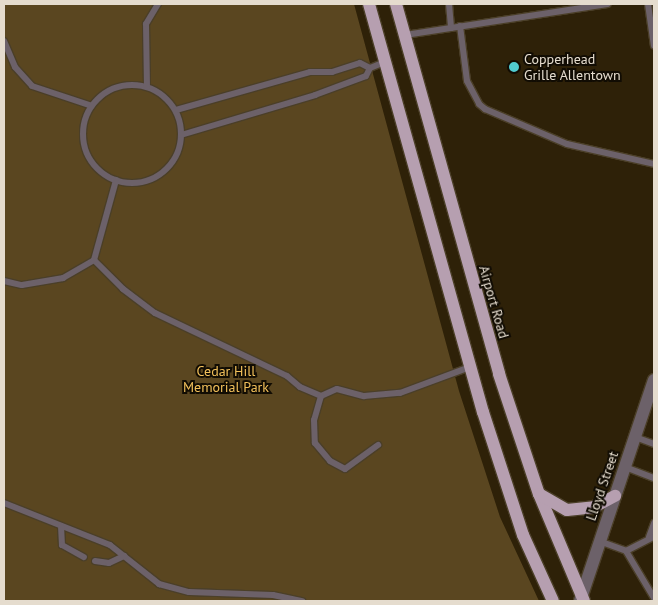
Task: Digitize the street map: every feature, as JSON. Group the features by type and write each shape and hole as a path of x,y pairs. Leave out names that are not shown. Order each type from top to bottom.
{"main road":[{"path":"369,4 387,61 470,367 523,535 553,601"},
{"name":"Airport Road","path":"396,4 483,324 539,494 582,600"},
{"path":"539,494 567,510 594,506 615,496"}],"street":[{"name":"Lloyd Street","path":"582,600 654,380"}],"lane":[{"path":"147,87 146,24 158,4"},
{"path":"449,4 451,28"},
{"path":"405,35 608,4"},
{"path":"648,4 654,46"},
{"path":"460,26 467,81 478,104 485,109 567,144 654,164"},
{"path":"4,41 15,67 32,86 92,106"},
{"path":"181,134 315,94 366,76 370,68 387,61"},
{"path":"176,110 310,72 332,72 360,63 370,68"},
{"path":"332,72 336,85"},
{"path":"118,86 147,87 166,97 176,110 181,134 176,157 166,170 154,179 138,183 116,180 96,167 87,153 83,138 85,121 92,106 104,94 118,86"},
{"path":"4,281 22,285 63,278 94,260 116,180"},
{"path":"94,260 123,289 155,313 287,376 300,387 321,396 337,389 364,396 400,393 470,367"},
{"path":"321,396 314,420 315,443 330,461 345,469 378,445"},
{"path":"635,437 654,444"},
{"path":"625,466 654,478"},
{"path":"4,503 110,545 158,584 189,592 273,595 302,601"},
{"path":"626,552 652,537 654,522"},
{"path":"62,526 62,545 84,557"},
{"path":"600,541 626,552 652,588 654,598"},
{"path":"95,560 109,563 124,556"}],"green space":[{"name":"Cedar Hill Memorial Park","path":"4,4 354,4 459,391 500,517 539,601 4,601"}],"place":[{"name":"Copperhead Grille Allentown","path":"514,67"}]}
